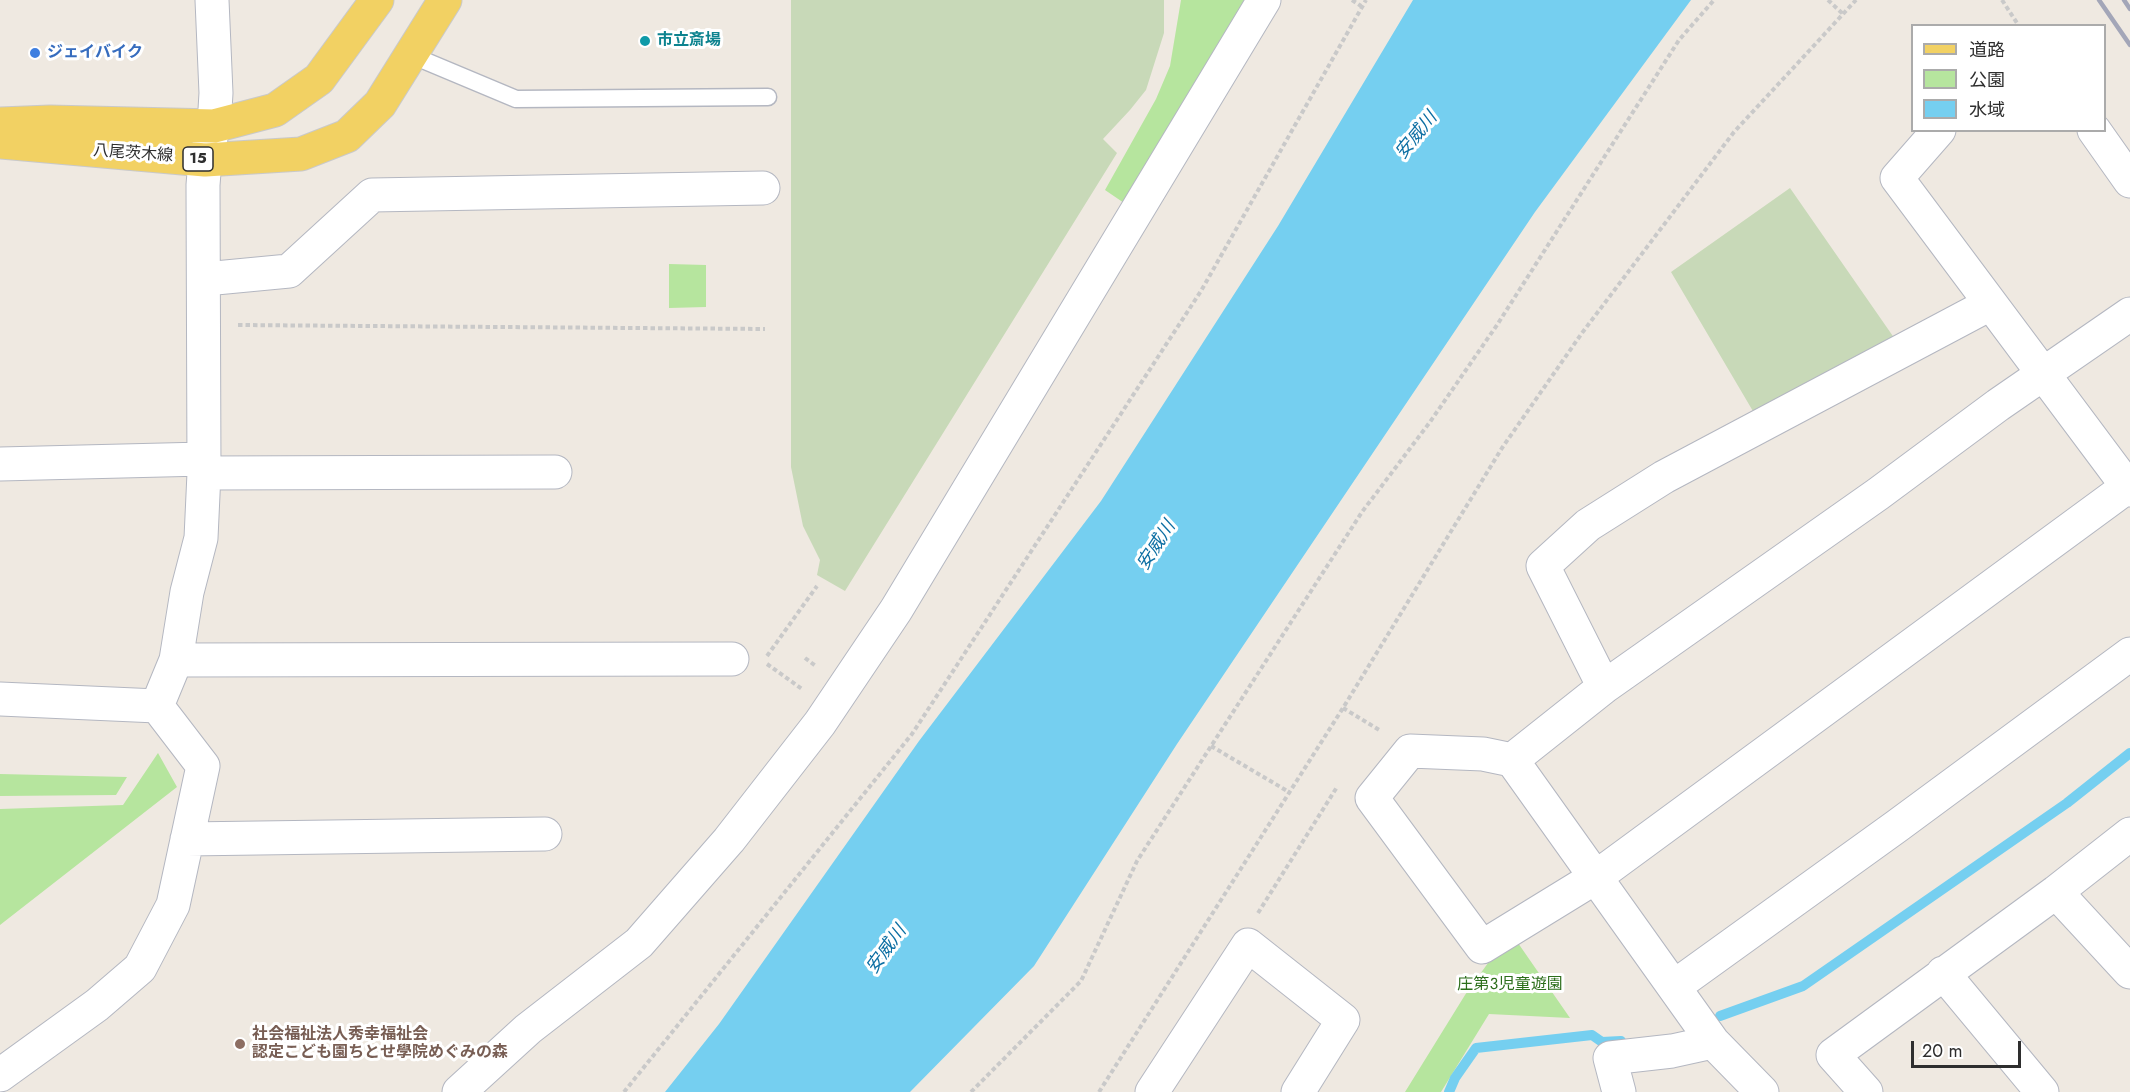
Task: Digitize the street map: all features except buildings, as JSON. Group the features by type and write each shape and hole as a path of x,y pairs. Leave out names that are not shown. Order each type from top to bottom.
{"main road":[{"name":"八尾茨木線","path":"0,124 50,122 214,126 275,110 319,79 377,0"},
{"name":"八尾茨木線","path":"0,142 206,160 301,154 347,136 380,104 445,0"}],"street":[{"path":"157,705 176,660 187,592 201,538 204,466 203,184 214,126 216,93 212,0"},
{"path":"459,1092 528,1029 639,943 729,840 830,708 896,610 1264,0"},
{"path":"1762,1092 1713,1042 1675,986 1596,877 1512,760 1483,754 1410,751 1372,798 1482,947 1596,877 2129,488 2042,375 1898,178 1937,132"},
{"path":"2095,132 2130,181"},
{"path":"205,279 289,271 372,195 763,188"},
{"path":"1604,687 1543,566 1588,525 1664,477 1990,304"},
{"path":"1512,760 1604,687 2130,314"},
{"path":"0,464 555,472"},
{"path":"1675,986 1898,826 2130,654"},
{"path":"176,660 748,660"},
{"path":"0,699 157,705"},
{"path":"0,1075 98,1005 140,968 173,904 203,766 157,705"},
{"path":"187,839 545,834"},
{"path":"1866,1092 1833,1055 2056,892 2130,834"},
{"path":"2056,892 2130,972"},
{"path":"1152,1092 1248,945 1343,1020 1298,1092"},
{"path":"1943,973 2042,1092"},
{"path":"1619,1092 1610,1058 1672,1051 1713,1042"}],"lane":[{"path":"411,55 516,99 768,97"}],"path":[{"path":"1352,0 1362,6"},
{"path":"624,1092 912,734 1201,291 1366,0"},
{"path":"971,1092 1081,981 1137,861 1211,746 1362,512 1430,422 1497,325 1679,40 1714,0"},
{"path":"1828,0 1843,14"},
{"path":"1099,1092 1344,708 1502,448 1582,333 1734,132 1856,0"},
{"path":"2002,0 2018,24"},
{"path":"204,335 219,325 765,329"},
{"path":"817,586 748,660 830,708"},
{"path":"1344,708 1410,751"},
{"path":"1211,746 1289,792"},
{"path":"1248,945 1248,933 1267,896 1340,784"}],"green space":[{"path":"791,0 1164,0 1164,33 1146,90 1103,139 1117,153 845,591 817,575 820,560 803,526 791,467"},
{"path":"1181,0 1247,0 1127,205 1105,190 1156,99 1170,66"},
{"path":"1790,188 1897,342 1757,418 1671,272"},
{"path":"669,264 706,265 706,307 669,308"},
{"path":"158,753 177,787 0,925 0,809 123,805"},
{"path":"0,774 127,777 116,795 0,796"},
{"name":"庄第３児童遊園","path":"1518,943 1570,1018 1489,1014 1441,1092 1405,1092 1465,995 1488,963"}],"water":[{"name":"安威川","path":"1413,0 1691,0 1535,212 1177,744 1034,966 910,1092 665,1092 719,1024 919,741 1101,501 1278,226"}],"waterway":[{"path":"1720,1016 1803,986 2067,803 2130,753"},
{"path":"1449,1092 1455,1078 1476,1048 1592,1035 1602,1042 1621,1041"}],"railway":[{"path":"2099,0 2130,45"},
{"path":"2124,0 2130,9"}],"place":[{"name":"市立斎場","path":"645,41"},
{"name":"ジェイバイク","path":"35,53"},
{"name":"社会福祉法人秀幸福祉会 認定こども園ちとせ學院めぐみの森","path":"240,1044"}]}
